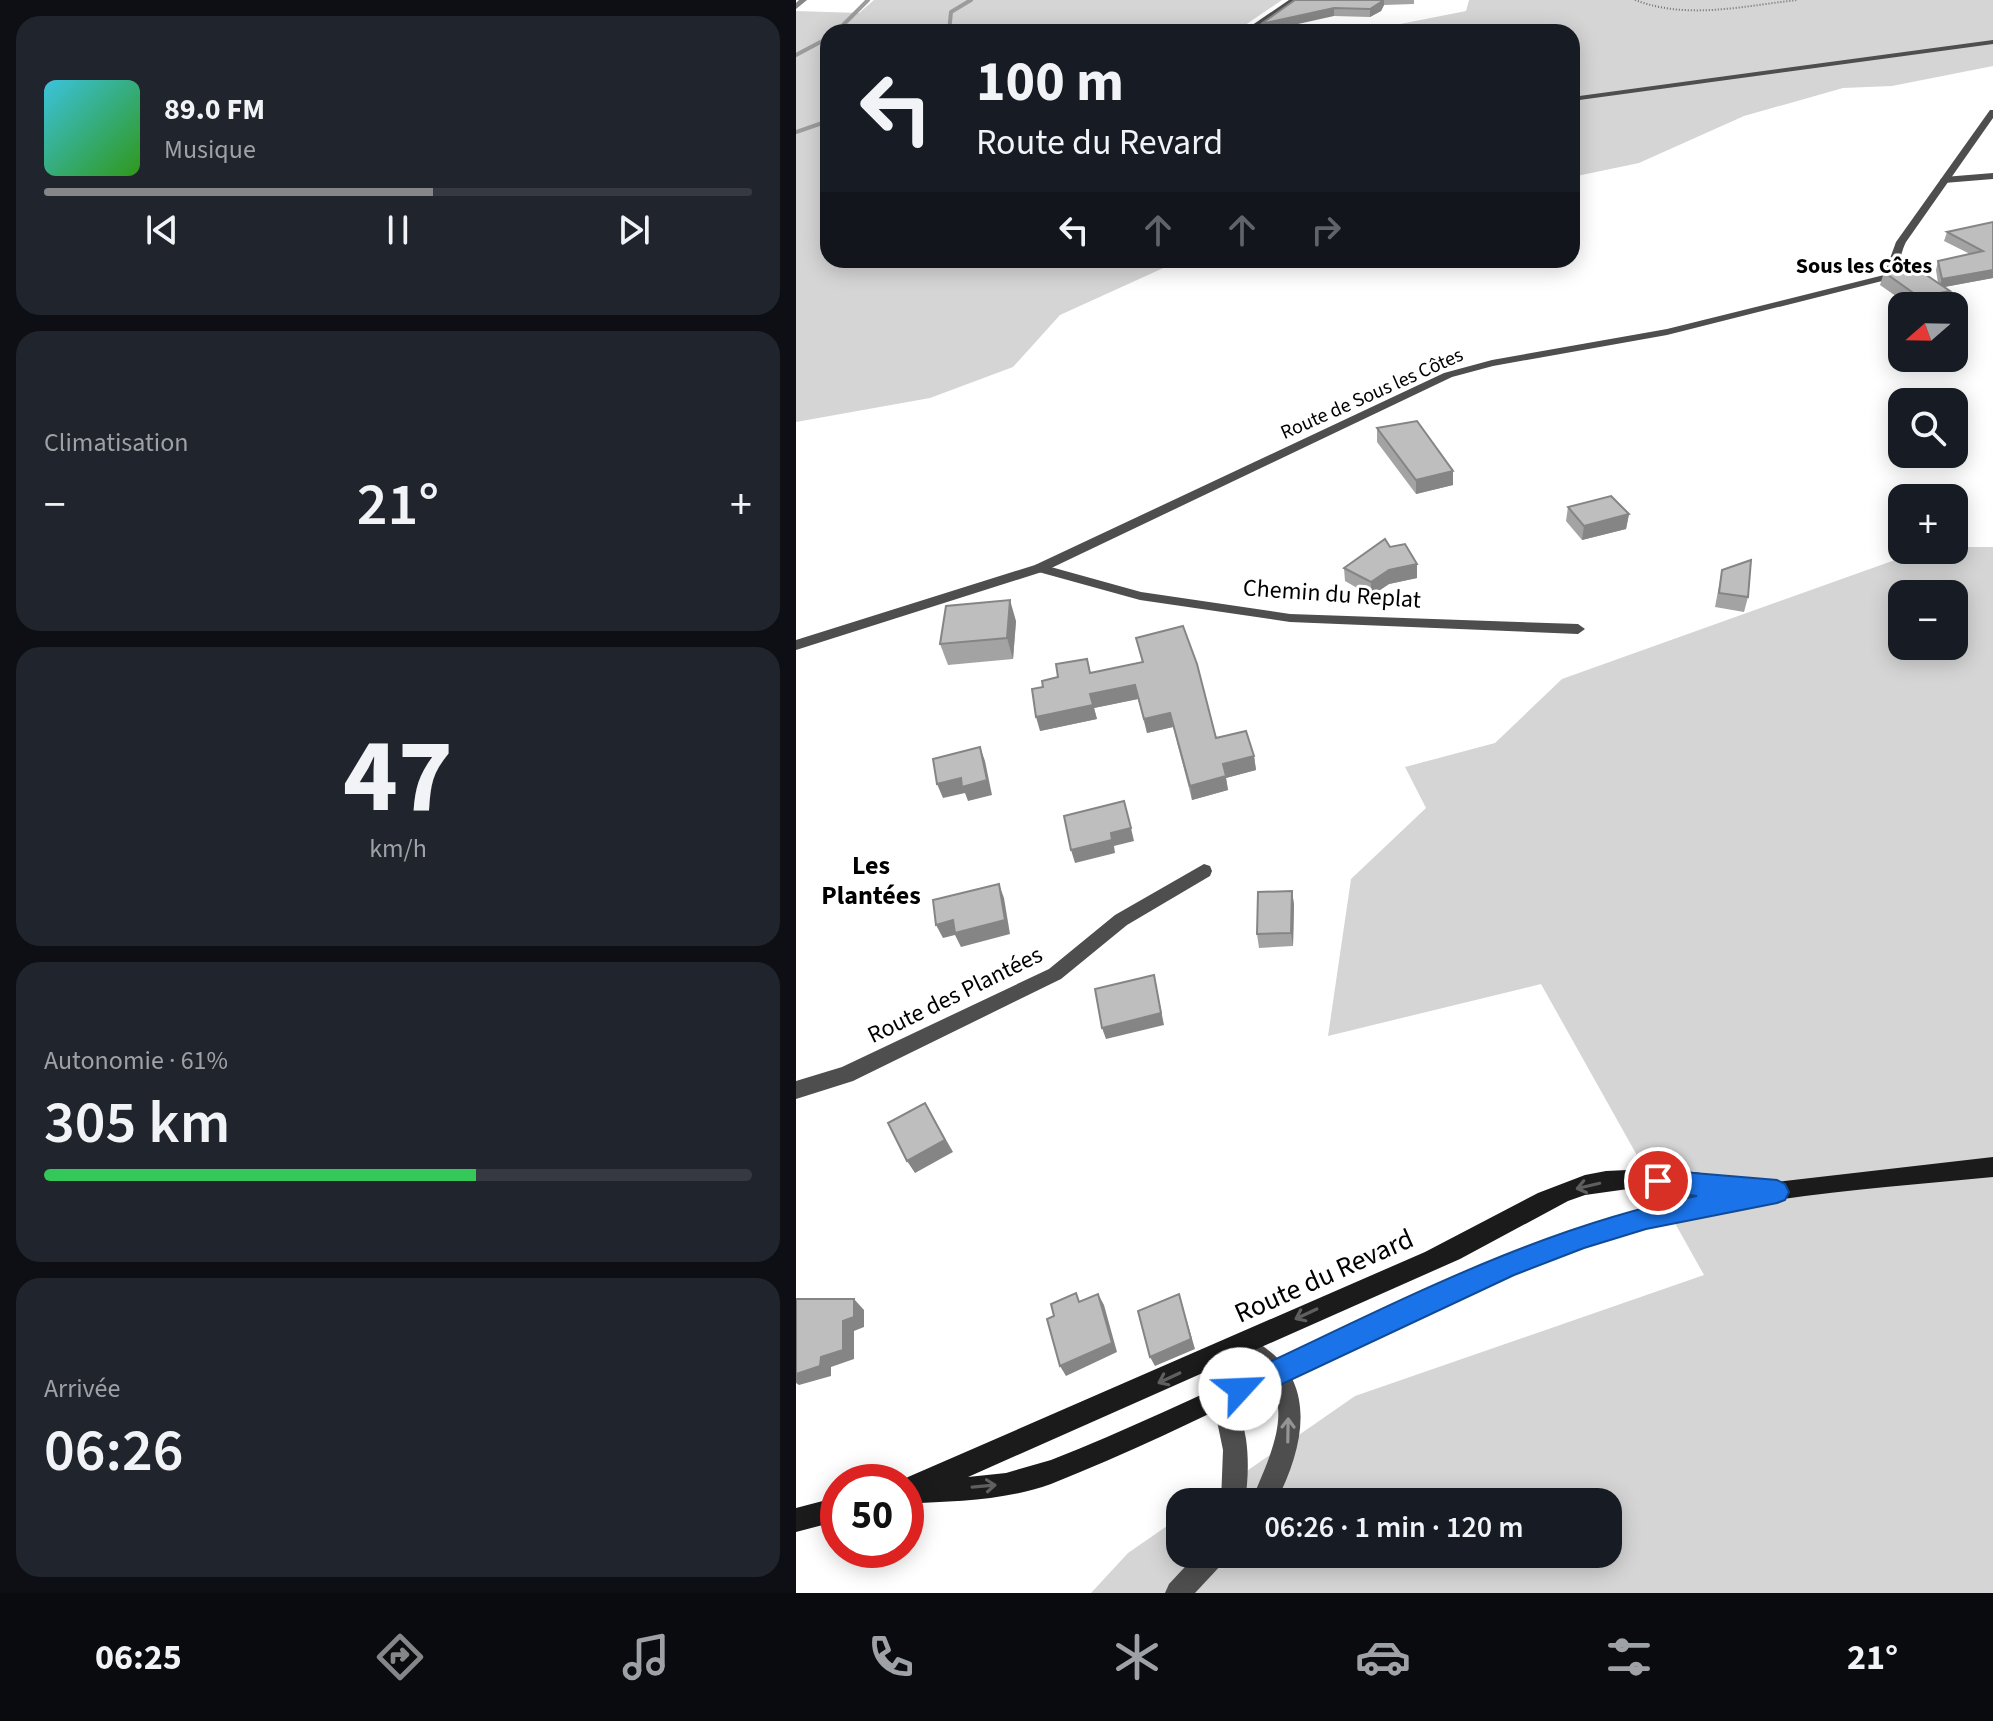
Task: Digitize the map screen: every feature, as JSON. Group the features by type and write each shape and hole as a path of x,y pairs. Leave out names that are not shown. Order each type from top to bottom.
{"main road":[{"name":"Route du Revard","path":"924,1490 991,1487 1037,1477 1221,1399 1508,1266 1584,1236 1646,1218 1777,1192 1993,1167"},
{"name":"Route du Revard","path":"924,1483 1240,1345 1373,1283 1436,1259 1511,1216 1586,1185 1631,1179 1777,1192"},
{"path":"796,1520 820,1514"}],"street":[{"path":"1257,24 1293,0"},
{"path":"1580,98 1993,42"},
{"name":"Route de Sous les Côtes","path":"796,645 1040,568 1448,375 1492,363 1680,329 1887,277 1901,242 1993,112"},
{"path":"1944,180 1993,176"},
{"name":"Chemin du Replat","path":"1040,568 1140,596 1290,618 1578,629"},
{"name":"Route des Plantées","path":"796,1090 846,1075 1055,974 1121,920 1204,871"},
{"path":"1235,1488 1233,1433 1221,1399 1225,1370 1240,1345 1262,1354 1280,1371 1291,1432 1283,1466 1271,1488"},
{"path":"1178,1593 1200,1568"}],"path":[{"path":"1635,0 1661,10 1681,12 1797,0"},
{"path":"1642,2 1650,0"}],"shaded area":[{"path":"874,0 1282,0 1247,24 820,24 820,268 1163,268 1060,315 1013,367 930,398 796,422 796,11 859,13"},
{"path":"1469,0 1993,0 1993,66 1892,86 1843,88 1744,116 1639,163 1580,175 1580,24 1400,24 1466,11"},
{"path":"1968,547 1993,547 1993,1593 1091,1593 1128,1553 1166,1527 1166,1568 1622,1568 1622,1488 1222,1488 1355,1396 1704,1275 1541,984 1328,1036 1351,879 1426,808 1405,767 1495,743 1562,679 1888,563 1968,564"}],"building":[{"path":"1295,0 1382,0 1370,9 1334,8 1261,24"},
{"path":"1993,222 1993,270 1942,279 1938,261 1983,251 1947,232"},
{"path":"1910,264 1950,291 1912,292 1884,272"},
{"path":"1417,421 1453,471 1416,480 1377,428"},
{"path":"1611,496 1629,514 1584,526 1568,507"},
{"path":"1385,539 1390,547 1405,544 1417,564 1389,570 1371,582 1344,568"},
{"path":"1751,560 1748,597 1719,593 1722,570"},
{"path":"1010,600 1007,638 940,644 946,606"},
{"path":"1183,626 1197,664 1216,738 1246,731 1254,756 1223,764 1226,776 1190,786 1170,713 1144,719 1135,685 1090,694 1093,705 1036,717 1032,689 1043,687 1042,681 1058,677 1056,664 1087,659 1090,673 1143,662 1136,638"},
{"path":"980,747 987,780 962,787 961,778 937,784 933,759"},
{"path":"1124,801 1131,828 1111,833 1112,840 1071,850 1064,816"},
{"path":"999,884 1005,920 955,933 953,920 936,925 933,900"},
{"path":"1292,891 1291,933 1257,934 1258,892"},
{"path":"1154,975 1161,1013 1102,1028 1095,989"},
{"path":"925,1103 945,1140 907,1161 888,1123"},
{"path":"1076,1293 1079,1302 1098,1294 1112,1343 1060,1366 1047,1319 1054,1316 1051,1304"},
{"path":"1179,1294 1191,1339 1150,1357 1138,1311"},
{"path":"796,1299 854,1299 854,1317 843,1321 843,1350 821,1357 820,1366 796,1374"}],"waterway":[{"path":"844,24 868,0"},
{"path":"950,24 951,12 971,0"},
{"path":"796,55 820,42"},
{"path":"796,132 820,124"}],"district":[{"name":"Sous les Côtes","path":"1864,266"},
{"name":"Les Plantées","path":"871,880"}],"route":[{"path":"1240,1389 1508,1266 1584,1236 1646,1218 1777,1192 1658,1181"}]}
